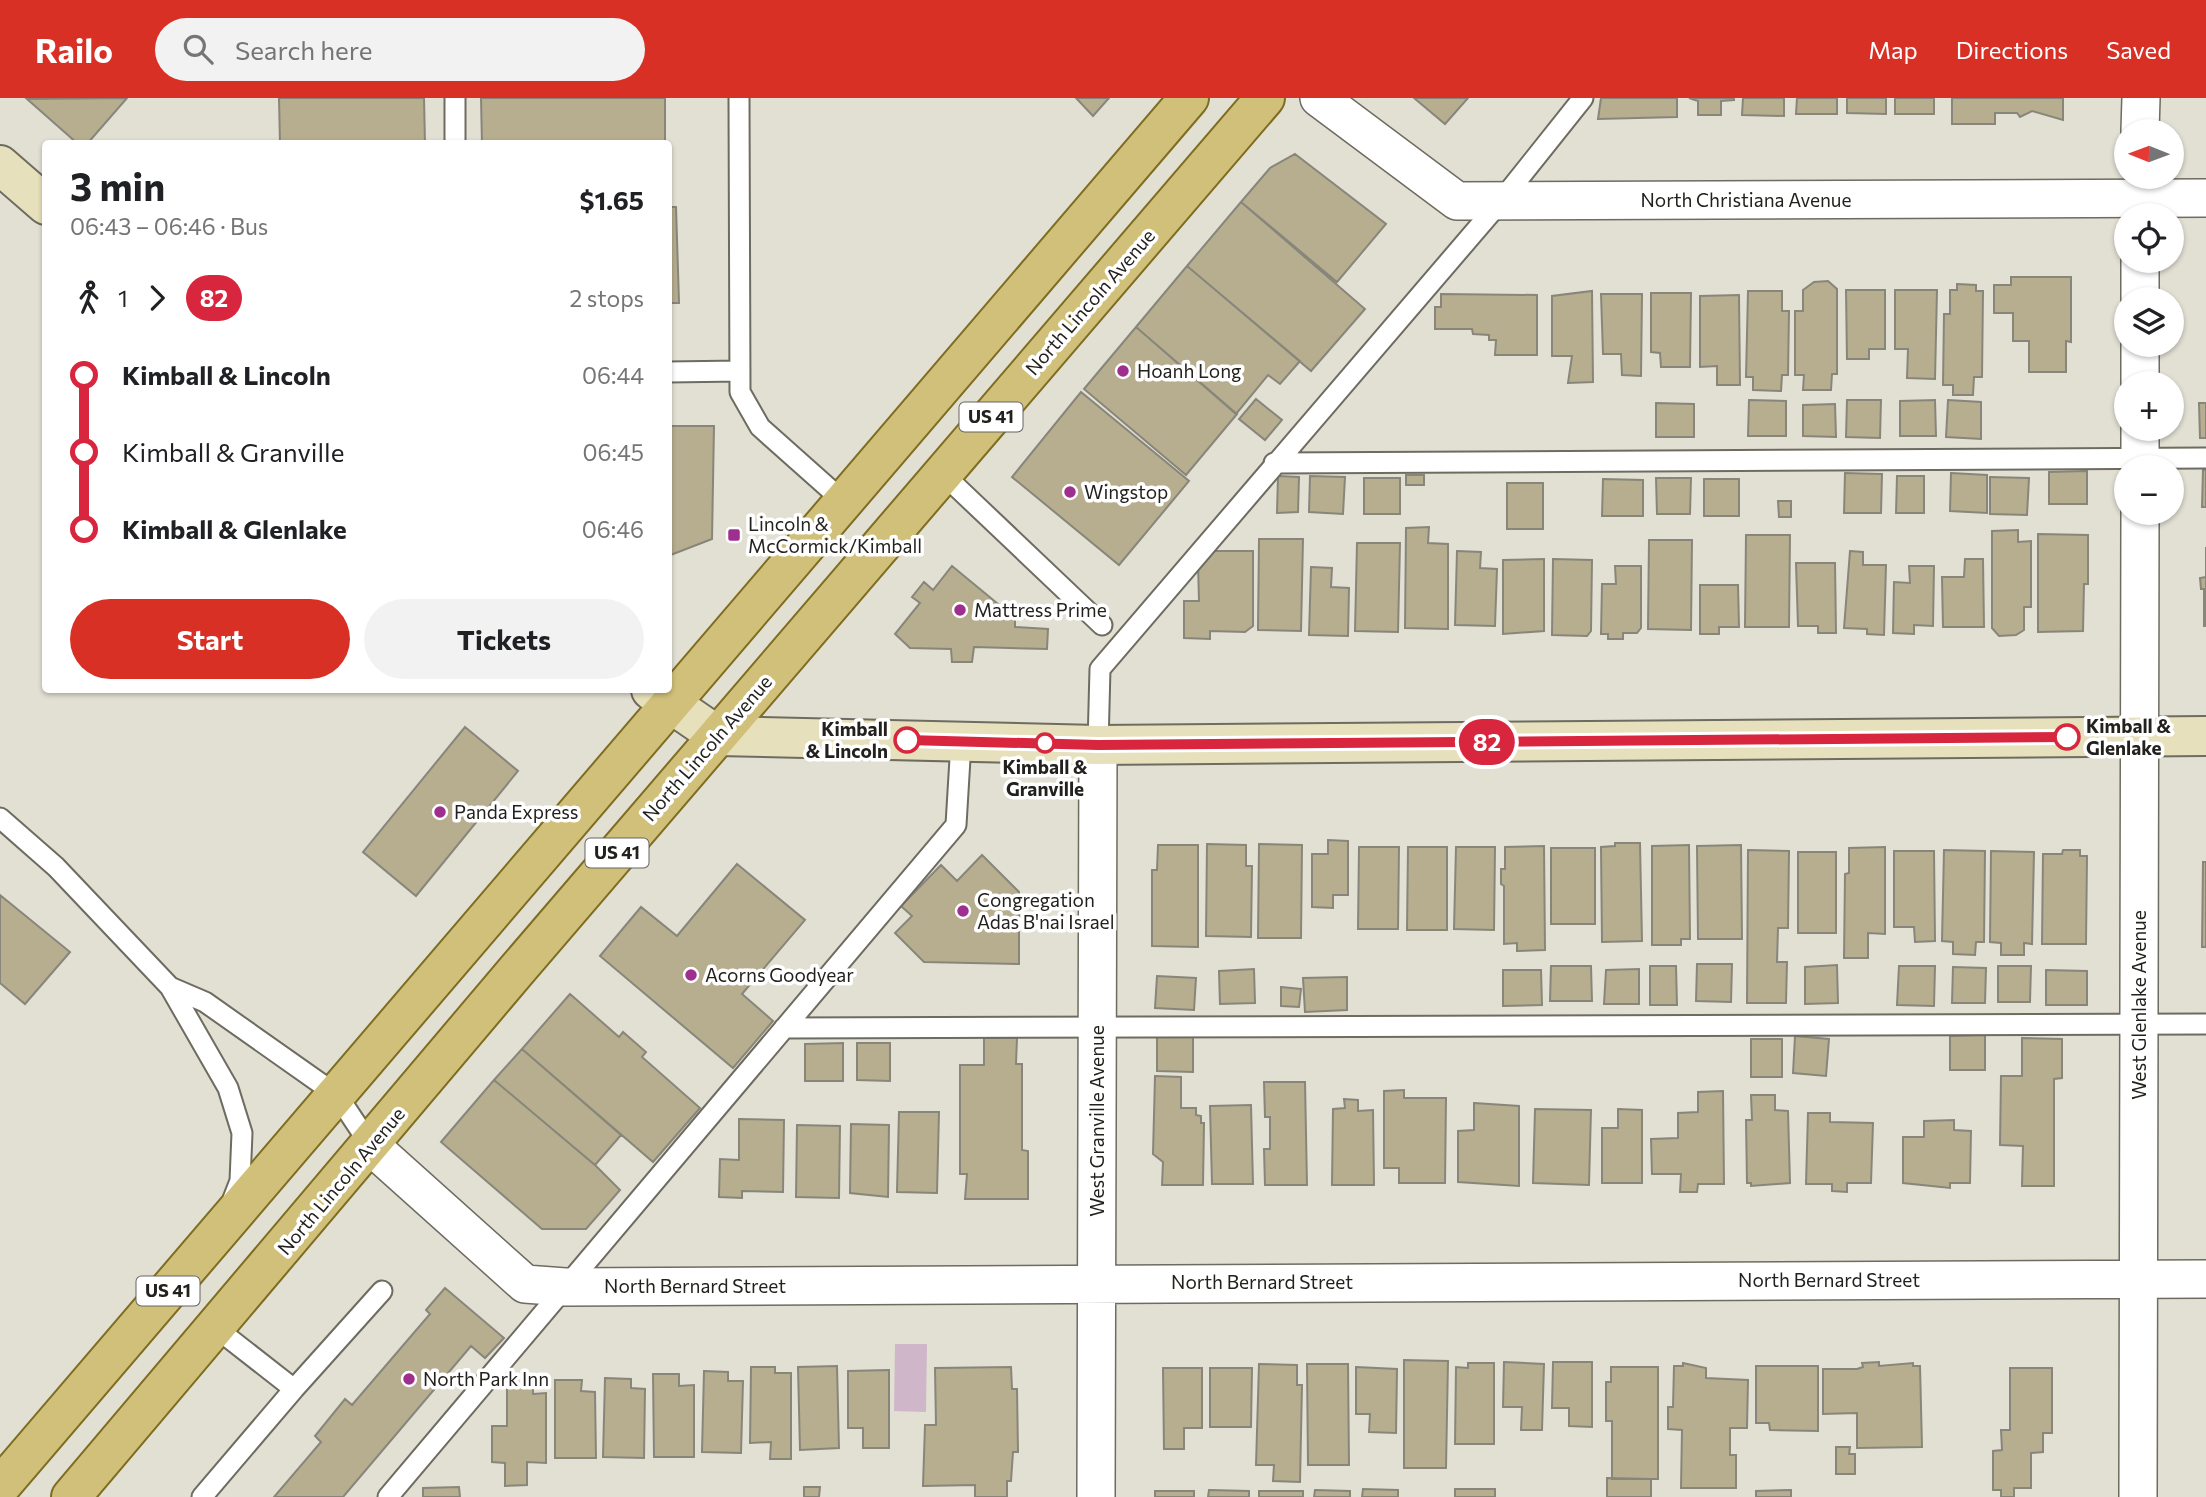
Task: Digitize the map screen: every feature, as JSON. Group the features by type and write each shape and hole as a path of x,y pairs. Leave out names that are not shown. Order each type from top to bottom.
{"main road":[{"name":"US 41","path":"672,685 842,500 1189,98"},
{"name":"North Lincoln Avenue","path":"71,1497 1265,98"},
{"name":"US 41","path":"0,1487 337,1095 662,696"}],"street":[{"name":"North Christiana Avenue","path":"1320,98 1457,201 2206,198"},
{"path":"2140,119 2141,98"},
{"path":"0,165 42,202"},
{"name":"West Glenlake Avenue","path":"2138,1497 2140,525"},
{"path":"662,696 718,736 1098,745 2206,736"},
{"name":"West Granville Avenue","path":"1096,1497 1098,745"},
{"name":"North Bernard Street","path":"371,1146 525,1284 565,1287 1097,1282 2206,1279"}],"lane":[{"path":"455,98 455,140"},
{"path":"739,98 740,392 760,427 842,500"},
{"path":"1098,745 1100,669 1501,201 1584,98"},
{"path":"672,372 740,372"},
{"path":"1275,463 2140,451 2206,458"},
{"path":"943,474 1102,625"},
{"path":"388,1497 956,825 961,742"},
{"path":"0,818 56,867 170,987 228,1088 242,1133 240,1181 221,1230"},
{"path":"170,987 205,1002 337,1095 371,1146"},
{"path":"784,1028 2206,1024"},
{"path":"202,1497 382,1291"},
{"path":"216,1328 294,1389"}],"shaded area":[{"path":"895,1344 927,1344 926,1412 894,1411"}],"building":[{"path":"127,98 90,140 73,140 27,99"},
{"path":"279,98 424,98 425,140 280,140"},
{"path":"481,98 665,98 665,140 482,140"},
{"path":"1076,98 1109,98 1093,116"},
{"path":"1414,98 1468,98 1445,124"},
{"path":"1601,98 1677,98 1677,117 1598,119"},
{"path":"1689,98 1734,100 1721,101 1721,115 1698,115 1698,101"},
{"path":"1743,98 1784,98 1784,116 1742,115"},
{"path":"1797,98 1837,98 1837,114 1796,114"},
{"path":"1847,98 1886,98 1886,114 1847,113"},
{"path":"1895,98 1934,98 1934,114 1895,114"},
{"path":"1952,98 2063,98 2063,120 2032,111 2020,117 2017,113 1995,113 1995,124 1952,124"},
{"path":"1295,154 1386,224 1337,282 1241,202 1270,168"},
{"path":"1241,202 1365,309 1311,371 1187,266"},
{"path":"672,207 676,207 679,303 672,303"},
{"path":"1187,266 1300,361 1280,384 1268,375 1236,414 1136,327"},
{"path":"2011,277 2071,277 2071,342 2066,341 2066,372 2029,372 2029,341 2013,341 2013,313 1994,313 1994,285 2011,285"},
{"path":"1828,281 1837,289 1837,374 1832,374 1831,390 1803,390 1804,375 1795,375 1795,311 1803,311 1803,290 1814,282"},
{"path":"1957,284 1976,285 1976,291 1983,291 1982,377 1974,377 1973,395 1953,395 1953,385 1943,385 1944,314 1950,314 1950,290 1957,290"},
{"path":"1846,290 1885,290 1885,349 1869,349 1869,359 1847,359"},
{"path":"1895,290 1937,290 1935,379 1907,378 1908,349 1895,349"},
{"path":"1592,291 1593,382 1568,383 1572,356 1552,356 1552,296"},
{"path":"1748,291 1782,291 1782,311 1789,311 1788,375 1782,375 1781,391 1753,390 1753,377 1746,377"},
{"path":"1651,293 1691,293 1690,367 1661,367 1660,353 1651,352"},
{"path":"1441,294 1537,295 1537,355 1495,355 1496,340 1489,340 1489,335 1473,334 1472,329 1435,329 1435,307 1441,307"},
{"path":"1601,294 1642,294 1641,376 1622,375 1621,354 1603,354"},
{"path":"1739,295 1740,385 1717,385 1717,366 1700,367 1700,296"},
{"path":"1136,327 1237,414 1186,475 1084,389"},
{"path":"1081,392 1189,481 1119,565 1012,477"},
{"path":"1256,399 1282,420 1265,440 1239,419"},
{"path":"1749,400 1786,401 1786,436 1748,436"},
{"path":"1847,400 1881,400 1880,438 1846,437"},
{"path":"1935,400 1936,436 1900,436 1900,401"},
{"path":"1948,400 1981,402 1981,439 1946,437"},
{"path":"1656,403 1694,404 1694,437 1656,437"},
{"path":"2199,403 2206,403 2206,438 2200,438"},
{"path":"1835,404 1836,437 1803,436 1803,405"},
{"path":"672,426 714,426 712,539 672,554"},
{"path":"2203,470 2206,470 2206,507 2202,507"},
{"path":"2087,471 2087,504 2049,504 2049,472"},
{"path":"1845,473 1882,474 1881,513 1844,513"},
{"path":"1951,473 1987,475 1987,513 1950,511"},
{"path":"1406,475 1424,475 1424,485 1406,485"},
{"path":"1278,476 1299,477 1298,512 1277,513"},
{"path":"1310,476 1345,477 1343,514 1309,512"},
{"path":"1897,476 1924,476 1924,513 1896,513"},
{"path":"1990,477 2029,478 2027,515 1990,514"},
{"path":"1364,478 1400,478 1400,514 1364,514"},
{"path":"1656,478 1691,478 1690,514 1657,514"},
{"path":"1603,479 1643,480 1643,516 1602,516"},
{"path":"1704,479 1739,479 1739,516 1704,516"},
{"path":"1507,483 1543,483 1543,529 1507,529"},
{"path":"1778,501 1791,501 1791,517 1779,517"},
{"path":"1429,527 1428,543 1448,544 1448,629 1405,628 1406,528"},
{"path":"2018,530 2018,542 2031,541 2031,607 2024,607 2024,630 2016,635 1999,636 1992,628 1992,531"},
{"path":"2038,534 2088,535 2088,584 2084,584 2083,631 2038,632"},
{"path":"1746,535 1790,535 1789,627 1745,627"},
{"path":"1259,539 1303,539 1301,631 1258,630"},
{"path":"1649,540 1692,540 1691,630 1648,629"},
{"path":"1357,543 1400,543 1398,632 1355,631"},
{"path":"1210,551 1253,551 1253,626 1245,632 1210,631 1210,639 1184,638 1184,601 1199,601 1198,563"},
{"path":"1457,551 1481,552 1480,568 1497,569 1495,626 1455,625"},
{"path":"1850,551 1863,552 1863,565 1886,565 1884,635 1867,634 1867,629 1844,628"},
{"path":"1544,559 1544,631 1503,634 1503,560"},
{"path":"1553,559 1592,560 1591,631 1587,636 1552,635"},
{"path":"1965,559 1983,559 1984,627 1943,627 1942,577 1964,577"},
{"path":"1796,563 1835,563 1836,633 1818,633 1818,626 1798,626"},
{"name":"Mattress Prime","path":"952,566 1015,618 1015,627 1048,629 1047,649 974,647 972,662 952,662 951,649 910,648 895,634 920,603 912,597 924,582 933,590"},
{"path":"1615,566 1641,566 1641,628 1637,633 1623,633 1623,639 1608,639 1608,634 1601,634 1602,584 1616,584"},
{"path":"1909,566 1934,566 1933,626 1914,625 1914,634 1893,633 1894,582 1910,583"},
{"path":"1311,567 1332,568 1331,587 1349,588 1348,636 1309,635"},
{"path":"2206,577 2204,626 2204,589 2201,589 2200,578"},
{"path":"1700,585 1738,585 1739,627 1719,627 1719,634 1700,634"},
{"name":"Panda Express","path":"465,727 518,771 416,896 363,852"},
{"path":"1328,840 1348,841 1348,895 1333,895 1333,908 1312,907 1312,854 1328,854"},
{"path":"1615,843 1640,843 1642,941 1602,942 1601,847 1615,846"},
{"path":"1207,844 1246,845 1246,866 1252,866 1251,937 1206,936"},
{"path":"1259,844 1302,845 1301,938 1258,938"},
{"path":"1158,845 1198,845 1198,947 1152,946 1152,870 1157,870"},
{"path":"1689,845 1690,939 1681,939 1681,945 1652,945 1652,846"},
{"path":"1741,845 1742,939 1698,939 1697,846"},
{"path":"1544,846 1545,950 1517,951 1517,943 1504,944 1504,886 1501,884 1501,869 1505,869 1505,847"},
{"path":"1359,847 1399,847 1398,929 1358,929"},
{"path":"1408,847 1447,847 1447,930 1407,930"},
{"path":"1456,847 1495,847 1494,930 1454,929"},
{"path":"1885,847 1885,934 1868,933 1868,958 1844,958 1845,874 1849,873 1849,848"},
{"path":"1551,848 1595,848 1595,924 1551,924"},
{"path":"1748,850 1789,851 1788,928 1778,928 1777,962 1787,962 1786,1003 1747,1003"},
{"path":"1944,850 1985,851 1984,942 1976,942 1975,955 1953,954 1953,942 1942,941"},
{"path":"2063,850 2080,850 2080,856 2087,856 2086,944 2042,944 2043,854 2062,854"},
{"path":"1894,851 1934,851 1935,941 1915,942 1914,927 1894,927"},
{"path":"1991,851 2034,852 2032,944 2024,943 2024,955 2001,955 2001,943 1990,942"},
{"path":"1798,852 1836,852 1836,933 1798,933"},
{"name":"Congregation Adas B'nai Israel","path":"982,855 1019,892 1019,964 924,962 895,933 912,916 901,906 941,865 957,881"},
{"path":"2203,862 2206,862 2206,947 2202,947"},
{"name":"Acorns Goodyear","path":"737,864 805,920 742,994 773,1021 733,1068 600,956 641,907 677,936"},
{"path":"0,895 70,952 25,1004 0,983"},
{"path":"1697,964 1732,964 1731,1002 1696,1001"},
{"path":"1837,965 1838,1003 1805,1004 1805,967"},
{"path":"1551,966 1591,966 1592,1001 1550,1001"},
{"path":"1650,966 1676,966 1677,1005 1650,1005"},
{"path":"1899,966 1935,966 1934,1006 1897,1005"},
{"path":"1998,966 2031,966 2030,1002 1998,1002"},
{"path":"1953,967 1986,968 1985,1003 1952,1003"},
{"path":"1254,969 1255,1003 1220,1004 1219,971"},
{"path":"1639,969 1639,1004 1604,1004 1606,970"},
{"path":"1503,970 1541,970 1542,1005 1503,1006"},
{"path":"2046,970 2087,971 2087,1005 2046,1005"},
{"path":"1157,976 1196,978 1194,1010 1155,1008"},
{"path":"1347,977 1347,1010 1305,1012 1303,978"},
{"path":"1281,987 1301,989 1299,1007 1281,1006"},
{"path":"570,994 619,1037 623,1032 646,1052 642,1057 700,1108 653,1162 522,1049"},
{"path":"1985,1035 1985,1070 1950,1070 1950,1036"},
{"path":"1795,1036 1829,1039 1826,1076 1793,1073"},
{"path":"1157,1037 1193,1037 1193,1072 1157,1071"},
{"path":"984,1038 1017,1038 1016,1064 1022,1064 1022,1150 1028,1151 1028,1199 965,1199 967,1174 960,1174 960,1065 984,1065"},
{"path":"2022,1038 2062,1039 2062,1078 2054,1079 2054,1186 2022,1186 2023,1146 2000,1145 2001,1076 2022,1076"},
{"path":"1751,1039 1782,1039 1782,1077 1751,1077"},
{"path":"843,1043 843,1081 805,1081 805,1044"},
{"path":"857,1043 890,1043 890,1081 857,1080"},
{"path":"522,1049 621,1135 595,1165 494,1080"},
{"path":"1155,1076 1181,1077 1181,1108 1196,1108 1196,1115 1201,1116 1201,1123 1204,1123 1203,1185 1162,1185 1163,1162 1153,1154"},
{"path":"494,1080 595,1165 620,1190 586,1229 542,1229 441,1142"},
{"path":"1264,1082 1305,1082 1307,1185 1265,1185 1264,1149 1270,1149 1270,1117 1265,1117"},
{"path":"1404,1090 1404,1098 1446,1098 1445,1183 1399,1183 1399,1168 1384,1168 1384,1091"},
{"path":"1723,1091 1724,1184 1698,1184 1697,1192 1680,1192 1681,1174 1652,1174 1651,1139 1678,1138 1678,1113 1698,1112 1698,1092"},
{"path":"1751,1095 1775,1095 1775,1110 1788,1111 1790,1183 1751,1186 1751,1183 1747,1183 1746,1120 1752,1120"},
{"path":"1344,1099 1358,1100 1358,1111 1373,1110 1374,1185 1332,1185 1333,1109 1345,1108"},
{"path":"1474,1103 1519,1106 1519,1186 1458,1182 1458,1131 1474,1130"},
{"path":"1251,1105 1253,1184 1212,1184 1210,1106"},
{"path":"1535,1109 1591,1110 1589,1185 1533,1183"},
{"path":"1618,1109 1642,1110 1642,1183 1602,1183 1602,1128 1618,1128"},
{"path":"899,1112 939,1112 937,1193 897,1192"},
{"path":"1808,1113 1830,1113 1830,1122 1873,1123 1871,1183 1847,1183 1847,1192 1832,1191 1832,1184 1806,1184"},
{"path":"739,1119 784,1120 783,1192 742,1191 742,1198 719,1197 720,1159 739,1160"},
{"path":"1954,1120 1954,1130 1971,1131 1970,1183 1950,1183 1950,1188 1903,1183 1903,1137 1924,1137 1924,1121"},
{"path":"851,1124 889,1125 888,1197 850,1193"},
{"path":"797,1125 840,1126 839,1198 796,1197"},
{"name":"North Park Inn","path":"445,1288 504,1338 485,1358 471,1346 343,1497 274,1497 321,1442 315,1436 345,1399 352,1405 430,1314 426,1310"},
{"path":"1404,1360 1448,1361 1446,1468 1404,1468"},
{"path":"1504,1362 1544,1364 1542,1430 1521,1430 1522,1407 1503,1407"},
{"path":"1553,1362 1592,1362 1592,1427 1569,1426 1569,1408 1552,1408"},
{"path":"1879,1362 1879,1366 1913,1363 1913,1366 1920,1366 1922,1447 1857,1448 1857,1413 1823,1414 1823,1369 1857,1369 1863,1367 1862,1363"},
{"path":"1468,1363 1494,1363 1494,1444 1455,1444 1456,1367 1468,1368"},
{"path":"1683,1363 1706,1368 1706,1378 1748,1380 1747,1428 1730,1428 1730,1455 1736,1455 1736,1488 1681,1488 1682,1430 1668,1429 1668,1407 1673,1407 1674,1366 1683,1366"},
{"path":"1259,1364 1297,1365 1297,1385 1302,1385 1300,1482 1273,1481 1274,1465 1256,1465"},
{"path":"1307,1364 1348,1364 1349,1465 1308,1465"},
{"path":"837,1366 839,1448 800,1450 798,1367"},
{"path":"1756,1366 1818,1366 1818,1431 1770,1430 1769,1423 1756,1423"},
{"path":"751,1367 775,1367 775,1373 791,1373 791,1459 770,1459 771,1442 750,1443"},
{"path":"1011,1367 1012,1389 1017,1389 1018,1452 1013,1452 1011,1481 1007,1481 1007,1497 975,1497 975,1485 923,1486 925,1425 936,1425 935,1368"},
{"path":"1356,1367 1397,1369 1396,1433 1369,1432 1370,1414 1356,1414"},
{"path":"1611,1367 1658,1367 1658,1479 1612,1479 1612,1421 1606,1421 1606,1382 1611,1382"},
{"path":"1163,1368 1202,1368 1202,1428 1184,1428 1184,1449 1164,1449"},
{"path":"1210,1368 1252,1368 1251,1427 1210,1427"},
{"path":"2010,1368 2052,1368 2052,1433 2043,1433 2043,1452 2031,1453 2031,1488 2014,1488 2014,1497 2001,1497 2001,1490 1993,1490 1993,1451 2002,1450 2001,1430 2010,1430"},
{"path":"889,1370 889,1448 863,1448 863,1428 848,1428 848,1371"},
{"path":"704,1371 728,1372 728,1381 743,1381 741,1453 702,1452"},
{"path":"653,1374 679,1374 679,1386 694,1385 694,1457 654,1457"},
{"path":"605,1378 631,1379 631,1388 645,1389 644,1458 603,1457"},
{"path":"555,1380 582,1380 581,1391 595,1392 596,1458 555,1458"},
{"path":"507,1385 533,1386 533,1394 546,1393 546,1463 527,1462 527,1485 505,1486 505,1463 492,1462 492,1426 507,1426"},
{"path":"1836,1447 1850,1447 1849,1454 1855,1454 1855,1474 1836,1474"},
{"path":"1607,1478 1651,1479 1651,1497 1607,1497"},
{"path":"459,1487 460,1497 423,1497 423,1488"},
{"path":"804,1487 820,1487 819,1497 804,1497"},
{"path":"1363,1489 1398,1490 1398,1497 1362,1497"},
{"path":"1455,1489 1495,1489 1495,1497 1455,1497"},
{"path":"1209,1490 1249,1491 1249,1497 1208,1497"},
{"path":"1315,1490 1350,1491 1350,1497 1314,1497"},
{"path":"1791,1490 1791,1497 1756,1497 1756,1491"},
{"path":"1155,1491 1194,1491 1194,1497 1155,1497"},
{"path":"1259,1491 1303,1491 1303,1497 1259,1497"}],"bus line":[{"name":"82","path":"907,740 1098,745 2067,737"}],"place":[{"name":"Hoanh Long","path":"1123,371"},
{"name":"Wingstop","path":"1070,492"},
{"name":"Lincoln & McCormick/Kimball","path":"734,535"},
{"name":"Mattress Prime","path":"960,610"},
{"name":"Kimball & Glenlake","path":"2067,737"},
{"name":"Kimball & Lincoln","path":"907,740"},
{"name":"Kimball & Granville","path":"1045,743"},
{"name":"Panda Express","path":"440,812"},
{"name":"Congregation Adas B'nai Israel","path":"963,911"},
{"name":"Acorns Goodyear","path":"691,975"},
{"name":"North Park Inn","path":"409,1379"}]}
